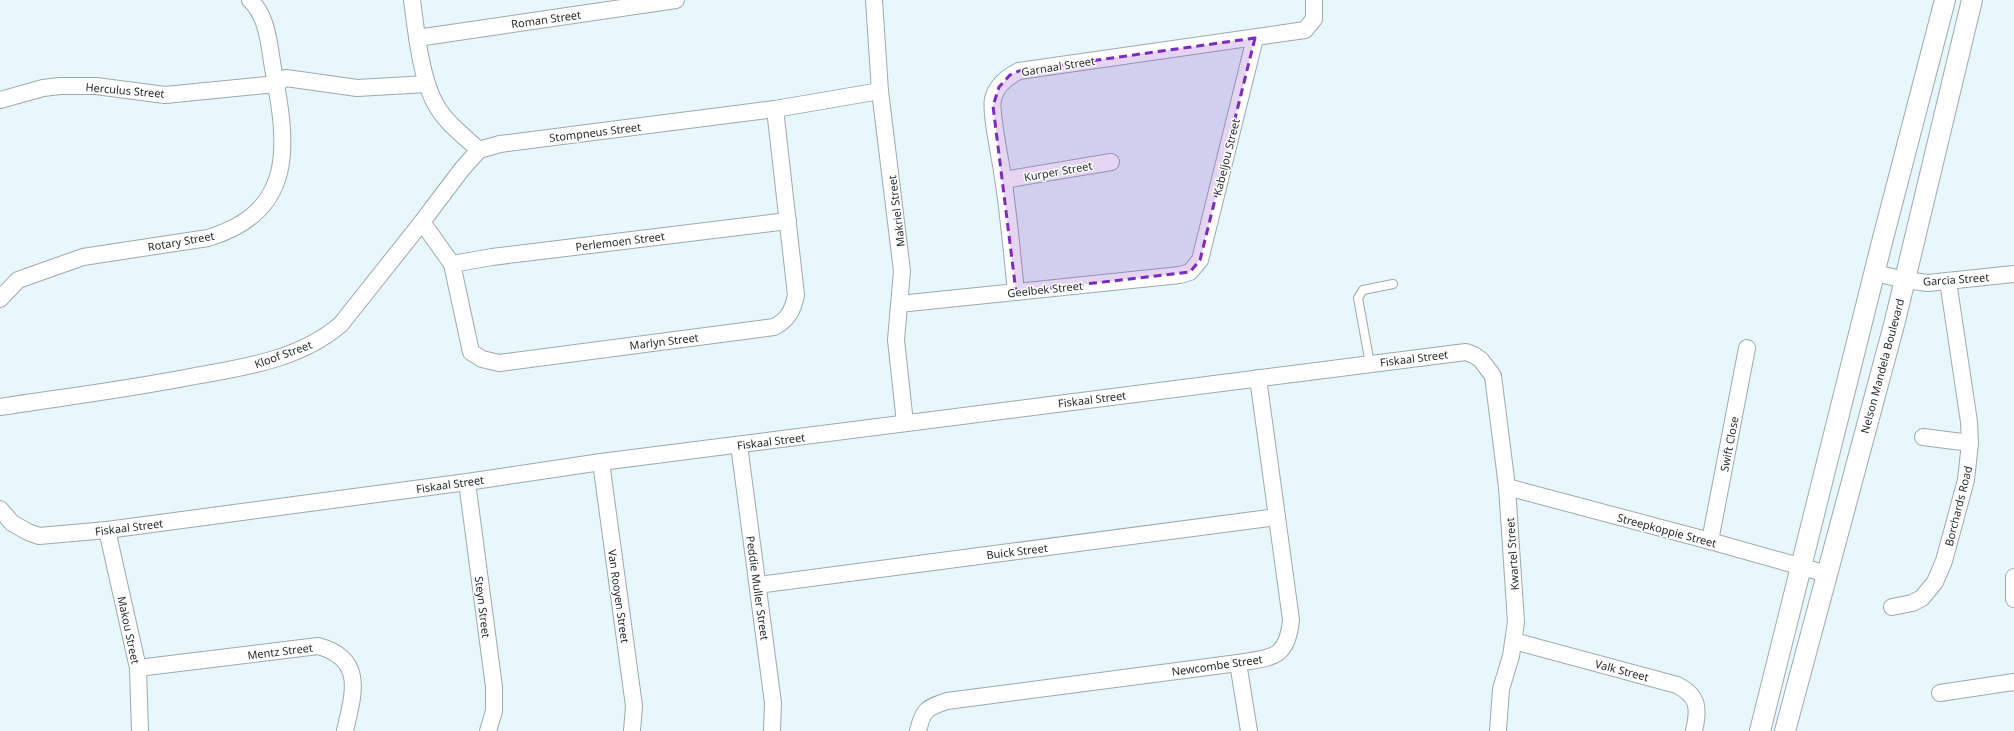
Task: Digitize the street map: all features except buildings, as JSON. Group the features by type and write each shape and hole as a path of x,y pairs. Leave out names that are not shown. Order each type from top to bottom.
{"street":[{"name":"Rotary Street","path":"0,299 18,280 67,261 83,257 208,238 238,226 265,201 272,192 278,178 282,164 284,140 266,27 257,7 250,0"},
{"path":"412,0 417,38 428,84 437,106 452,125 479,150"},
{"name":"Roman Street","path":"417,38 676,0"},
{"name":"Makriel Street","path":"874,0 880,92 902,271 897,353 905,423"},
{"name":"Garnaal Street","path":"1016,292 1004,180 993,100 999,87 1010,75 1019,71 1305,30 1314,19 1314,0"},
{"path":"1760,731 1945,0"},
{"name":"Nelson Mandela Boulevard","path":"1785,731 1905,280 1972,0"},
{"name":"Kabeljou Street","path":"1190,272 1200,260 1255,38"},
{"name":"Herculus Street","path":"0,100 43,88 60,86 96,86 165,95 276,84 286,78 357,88 428,84"},
{"name":"Stompneus Street","path":"479,150 500,144 775,109 880,92"},
{"name":"Marlyn Street","path":"422,222 452,264 471,352 482,359 499,363 774,327 785,320 790,314 794,307 796,295 775,109"},
{"name":"Kloof Street","path":"0,407 165,382 259,364 306,347 326,336 341,324 462,169 479,150"},
{"name":"Kurper Street","path":"1004,180 1111,162"},
{"name":"Perlemoen Street","path":"452,264 499,256 788,221"},
{"name":"Geelbek Street","path":"899,304 1180,275 1190,272"},
{"name":"Garcia Street","path":"1875,273 1905,280 1928,283 2014,274"},
{"name":"Borchards Road","path":"1892,607 1922,598 1935,582 1944,561 1966,480 1970,442 1948,281"},
{"name":"Swift Close","path":"1710,541 1747,348"},
{"name":"Fiskaal Street","path":"0,509 12,523 39,536 107,530 467,482 600,462 1466,352 1481,360 1493,376"},
{"name":"Kwartel Street","path":"1493,376 1507,487 1516,622 1512,656 1501,689 1498,731"},
{"name":"Newcombe Street","path":"918,731 922,714 925,710 930,706 947,701 1238,663 1273,657 1283,648 1290,632 1291,620 1258,378"},
{"path":"1923,437 1970,442"},
{"name":"Peddie Muller Street","path":"739,445 773,703 772,731"},
{"name":"Van Rooyen Street","path":"600,462 634,706 632,731"},
{"name":"Steyn Street","path":"467,482 494,688 494,711 488,731"},
{"name":"Streepkoppie Street","path":"1507,487 1827,574"},
{"name":"Buick Street","path":"758,585 1277,517"},
{"name":"Makou Street","path":"107,530 138,668 140,731"},
{"path":"2014,577 2014,599"},
{"name":"Valk Street","path":"1514,641 1677,685 1687,690 1694,698 1698,712 1694,731"},
{"name":"Mentz Street","path":"138,668 318,646 327,648 342,658 352,674 354,692 345,731"},
{"path":"1238,663 1248,731"},
{"path":"1940,693 2014,682"}],"lane":[{"path":"1370,364 1358,298 1363,290 1393,284"}],"highlighted area":[{"path":"1255,38 1200,260 1190,272 1016,292 993,106 999,87 1010,75 1019,71"}]}
